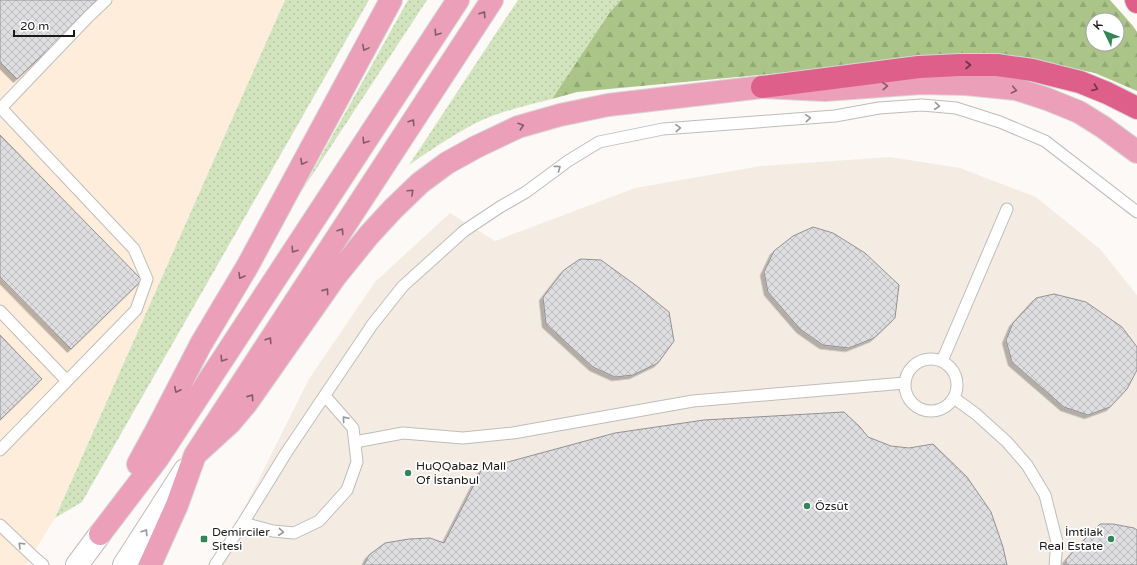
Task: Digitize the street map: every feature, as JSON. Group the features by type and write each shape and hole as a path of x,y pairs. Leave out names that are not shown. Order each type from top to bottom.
{"highway":[{"path":"762,87 920,67 998,65 1032,70 1080,82 1137,108"}],"main road":[{"path":"100,534 201,344 247,267 391,0"},
{"path":"77,565 158,458 458,0"},
{"path":"124,565 492,0"},
{"path":"150,565 177,505 195,455 230,423 246,404 335,277 369,235 420,183 447,163 476,146 518,127 560,115 608,105 762,87 825,90 921,83 966,84 1016,90 1047,99 1079,112 1102,126 1137,152"}],"lane":[{"path":"0,450 136,310 147,279 134,249 1,108 106,0"},
{"path":"215,565 286,453 372,325 403,286 464,232 500,207 526,192 568,161 600,142 663,129 835,116 879,108 922,105 956,108 1000,122 1045,141 1137,212"},
{"path":"942,361 1007,208"},
{"path":"0,311 66,381"},
{"path":"926,359 942,361 949,366 957,381 957,390 954,398 948,405 940,409 932,411 923,410 909,399 905,383 907,375 918,362 926,359"},
{"path":"355,442 403,433 463,438 514,433 693,401 905,383"},
{"path":"243,523 273,531 294,533 319,521 347,490 357,462 353,428 325,396"},
{"path":"954,398 976,414 1007,442 1027,464 1045,495 1057,542 1055,565"},
{"path":"0,525 43,565"}],"shaded area":[{"path":"0,0 285,0 55,518 26,565 0,565"},
{"path":"890,157 960,168 1036,197 1100,249 1137,295 1137,565 216,565 309,379 375,282 450,213 495,241 635,188 761,166"}],"green space":[{"path":"285,0 369,0 82,502 55,518"},
{"path":"408,0 427,0 301,192"},
{"path":"518,0 621,0 610,12 552,99 491,116 482,120 448,139 409,165"},
{"path":"621,0 1110,0 1121,12 1085,12 1085,52 1125,52 1125,17 1137,32 1137,91 1095,73 1022,58 972,55 577,92 552,99 610,12"}],"building":[{"path":"0,0 101,0 17,79 0,62"},
{"path":"0,135 142,280 71,349 0,277"},
{"path":"813,227 833,233 865,253 899,285 895,318 874,338 849,348 823,345 800,329 768,292 764,272 774,251 793,236"},
{"path":"580,259 601,260 669,312 674,341 658,363 633,375 615,377 593,367 546,324 543,297 564,270"},
{"path":"1054,294 1086,302 1122,327 1137,347 1137,370 1127,389 1110,407 1088,415 1064,407 1012,362 1006,340 1013,323 1036,298"},
{"path":"0,335 42,379 0,420"},
{"path":"844,412 868,437 891,446 909,448 933,444 967,477 991,512 1003,547 1007,565 364,565 369,555 385,543 409,539 430,538 444,543 482,469 615,433 704,420"},
{"name":"İmtilak Real Estate","path":"1100,524 1113,524 1134,528 1137,530 1137,565 1066,565 1066,560"}],"place":[{"name":"HuQQabaz Mall Of İstanbul","path":"408,473"},
{"name":"Özsüt","path":"807,506"},
{"name":"Demirciler Sitesi","path":"204,539"},
{"name":"İmtilak Real Estate","path":"1111,539"}]}
